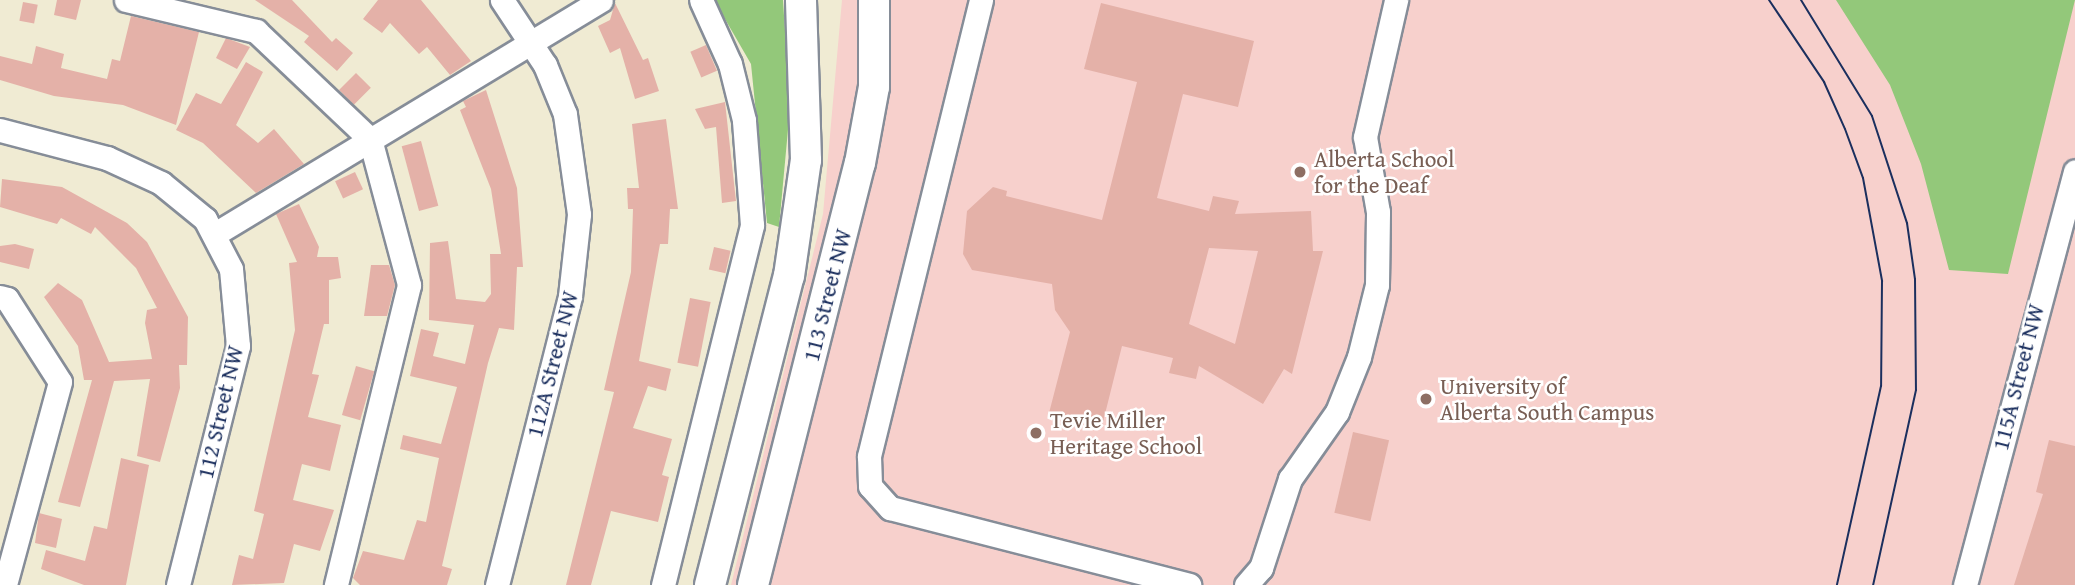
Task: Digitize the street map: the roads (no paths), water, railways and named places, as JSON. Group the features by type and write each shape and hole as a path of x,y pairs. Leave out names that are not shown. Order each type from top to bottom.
{"main road":[{"name":"113 Street NW","path":"710,585 794,240 809,90 801,0"},
{"name":"113 Street NW","path":"753,585 860,163 874,87 874,0"}],"street":[{"path":"126,0 256,31 370,139 409,285 336,585"},
{"name":"112A Street NW","path":"497,585 575,269 578,189 572,139 532,43 502,0"},
{"path":"215,234 601,0"},
{"path":"663,585 752,226 744,120 730,64 701,0"},
{"path":"981,0 869,456 870,486 890,508 1189,585"},
{"path":"1246,585 1261,568 1290,479 1337,412 1359,357 1377,285 1378,212 1364,138 1396,0"},
{"name":"112 Street NW","path":"0,130 126,165 193,205 215,234 236,288 238,346 178,585"},
{"name":"115A Street NW","path":"1965,585 2075,171"},
{"path":"0,297 7,299 60,382 5,585"}],"tram line":[{"path":"1769,0 1824,82 1845,129 1863,178 1882,281 1881,386 1837,585"},
{"path":"1801,0 1872,116 1907,223 1915,279 1916,390 1873,585"}],"place":[{"name":"Alberta School for the Deaf","path":"1300,172"},
{"name":"University of Alberta South Campus","path":"1426,399"},
{"name":"Tevie Miller Heritage School","path":"1036,433"}]}
